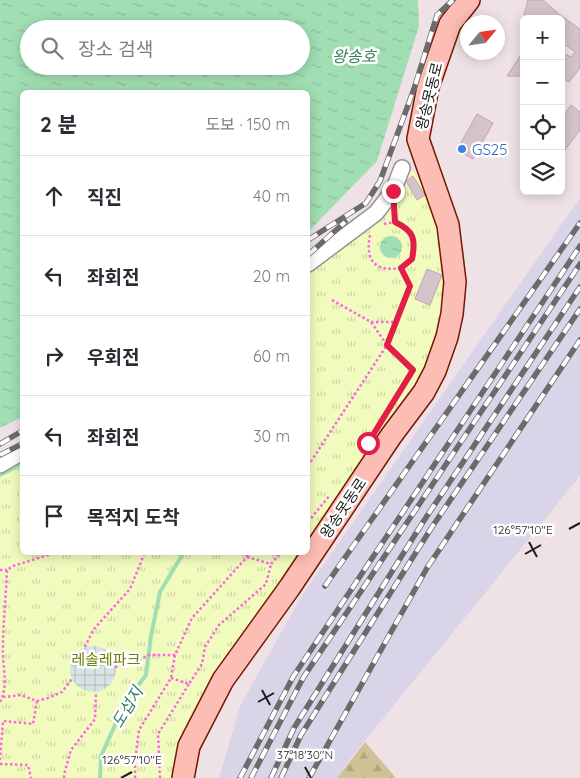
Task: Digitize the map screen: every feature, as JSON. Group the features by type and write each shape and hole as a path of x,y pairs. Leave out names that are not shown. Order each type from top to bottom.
{"street":[{"name":"왕송못동로","path":"183,778 189,746 223,680 290,587 391,436 424,392 435,371 452,314 456,282 448,225 418,139 428,86 450,24 469,0"},
{"path":"310,262 376,213 393,191 402,168"},
{"path":"0,465 20,453"}],"path":[{"path":"393,191 395,222"},
{"path":"371,234 368,249 374,263 387,270 401,268 412,259 415,243 408,228 395,222 381,224"},
{"path":"312,462 387,345 410,286 401,268"},
{"path":"332,300 371,322 387,345 413,370 393,402"},
{"path":"371,322 397,322"},
{"path":"310,519 333,490"},
{"path":"0,570 7,570 13,566 48,555"},
{"path":"86,647 93,630 130,589 144,555"},
{"path":"160,778 158,734 202,664 205,647 219,626 266,584 271,564 278,555"},
{"path":"135,778 139,730 170,678 175,655 192,618 247,556 271,564"},
{"path":"0,702 3,697 7,570"},
{"path":"115,666 133,663 149,654 175,655"},
{"path":"0,680 4,678"},
{"path":"170,678 189,684"},
{"path":"3,697 21,695 37,700 48,698 62,692 72,679"},
{"path":"64,778 64,771 72,750 95,719 96,692"},
{"path":"0,760 4,721 33,724 37,700"},
{"path":"0,764 28,765 31,778"}],"shaded area":[{"path":"580,198 580,476 350,759 337,778 219,778 240,706 303,594"},
{"path":"93,646 106,650 112,656 116,669 112,682 106,688 93,692 80,688 74,682 70,669 74,656 80,650"}],"green space":[{"path":"396,166 414,172 431,198 442,232 447,279 440,342 419,389 310,546 310,268 337,248 357,218 377,200"},
{"name":"레솔레파크","path":"20,460 20,555 304,555 216,679 178,745 172,778 0,778 0,470"},
{"path":"365,742 396,778 337,778"}],"water":[{"name":"왕송호","path":"0,0 418,0 419,26 377,161 310,230 310,90 20,90 20,418 0,428"},
{"path":"387,236 395,236 402,243 402,251 395,258 387,258 380,251 380,243"}],"building":[{"path":"528,0 543,0 560,15 524,15"},
{"path":"565,18 580,29 580,68 569,82 565,80 565,54 571,57 575,52 565,45"},
{"path":"520,56 520,76 507,76"},
{"path":"571,105 580,112 580,130 565,150 565,113"},
{"path":"477,114 493,123 473,159 457,150"},
{"path":"413,176 425,195 417,200 406,181"},
{"path":"427,269 442,275 430,305 415,299"}],"waterway":[{"name":"도섭지","path":"0,475 20,465"},
{"name":"도섭지","path":"100,778 101,756 125,703 146,675 151,636 160,592 182,555"}],"railway":[{"path":"310,239 366,203 380,181 414,89 437,15 453,0"},
{"path":"310,253 345,222"},
{"path":"325,586 580,223"},
{"path":"240,778 293,677 580,246"},
{"path":"251,778 303,678 580,264"},
{"path":"271,778 294,728 423,522 580,287"},
{"path":"281,778 301,735 432,527 580,309"},
{"path":"309,778 427,568 580,340"},
{"path":"0,444 20,432"},
{"path":"0,455 20,445"}],"place":[{"name":"GS25","path":"462,149"}],"route":[{"path":"368,443 413,370 387,345 410,286 401,268 412,259 415,243 408,228 395,222 393,191"}]}
